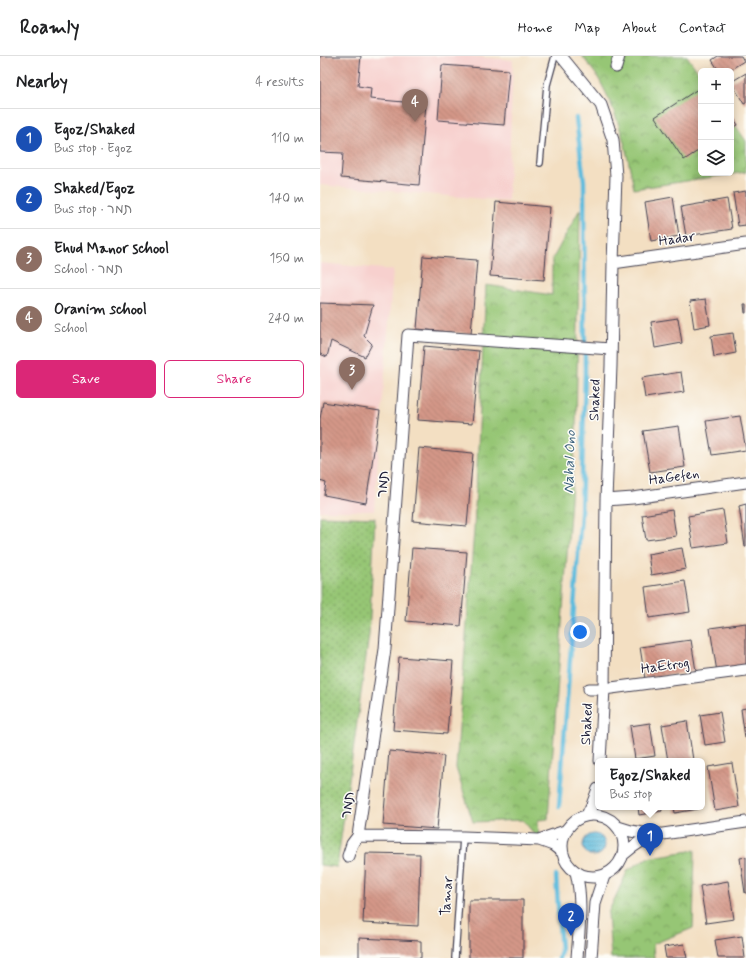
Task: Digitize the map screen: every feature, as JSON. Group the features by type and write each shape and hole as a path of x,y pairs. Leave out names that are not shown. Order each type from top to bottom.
{"street":[{"name":"Shaked","path":"561,56 601,105 613,140 616,176 606,500 604,689 600,758"},
{"path":"616,68 620,56"},
{"name":"Hadar","path":"613,263 746,244"},
{"name":"תמר","path":"348,856 352,844 358,836 386,649 408,335 611,349"},
{"name":"HaGefen","path":"606,500 633,498 746,482"},
{"name":"HaEtrog","path":"589,689 604,689 746,670"},
{"path":"587,815 595,797"},
{"path":"608,810 614,823 623,835 625,844 624,854 620,863 613,871 604,876 594,878 576,872 565,860 562,852 562,842 566,831 578,818 587,815 603,816 614,823 643,834 656,835"},
{"path":"624,854 635,844 656,835 746,822"},
{"name":"תמר","path":"539,840 566,831"},
{"name":"תמר","path":"358,836 463,836 539,840 553,845 562,852"},
{"path":"576,872 580,889 577,958"},
{"path":"591,958 595,903 604,876"}],"lane":[{"path":"540,163 547,85 555,56"},
{"name":"Tamar","path":"455,958 463,836"}],"shaded area":[{"path":"320,56 468,56 513,60 508,201 320,185"},
{"path":"320,263 393,270 374,511 320,511"}],"green space":[{"path":"582,56 687,56 698,72 698,176 720,176 634,189 625,147 617,120 607,94 594,71"},
{"path":"734,123 746,141 746,172 734,174"},
{"path":"580,209 576,429 548,819 538,820 539,840 523,820 473,822 456,768 474,530 486,285 552,295 552,260"},
{"path":"320,516 375,518 369,635 337,867 320,865"},
{"path":"695,850 693,928 653,944 654,958 611,958 608,913 628,870 647,858"}],"water":[{"path":"594,834 602,837 605,845 602,853 594,856 586,853 583,845 586,837"}],"building":[{"path":"320,56 361,56 358,86 371,88 370,99 426,104 419,185 341,178 343,153 320,152"},
{"path":"718,56 741,56 744,61 733,68 717,68 712,60"},
{"path":"442,65 509,70 504,125 438,120"},
{"path":"746,73 746,103 744,104 734,87 734,80"},
{"path":"698,89 698,151 684,160 655,117"},
{"path":"734,119 738,125 734,127"},
{"path":"746,191 746,225 738,226 733,193"},
{"path":"673,197 679,236 651,241 645,202"},
{"path":"727,199 732,229 686,236 681,207"},
{"path":"496,202 550,207 544,280 490,276"},
{"path":"423,256 477,260 471,334 417,329"},
{"path":"706,299 710,325 694,328 690,301"},
{"path":"320,303 373,305 364,336 372,344 365,357 331,341 327,357 320,354"},
{"path":"744,304 746,304 746,313 745,313"},
{"path":"678,318 682,343 655,348 651,322"},
{"path":"733,333 736,353 714,357 711,336"},
{"path":"424,346 479,351 472,424 418,420"},
{"path":"681,372 684,392 645,398 642,378"},
{"path":"323,402 380,411 366,503 324,495 326,483 320,481 320,419"},
{"path":"740,416 746,450 712,455 706,421"},
{"path":"679,426 685,467 650,472 643,431"},
{"path":"419,448 473,453 467,526 413,521"},
{"path":"746,504 746,547 745,547 739,506"},
{"path":"672,510 676,536 646,540 642,515"},
{"path":"723,510 728,543 693,548 688,516"},
{"path":"412,548 467,552 461,626 406,621"},
{"path":"682,548 686,569 651,575 648,554"},
{"path":"685,581 690,612 649,618 645,587"},
{"path":"746,623 746,667 717,672 710,628"},
{"path":"691,640 696,671 645,679 640,647"},
{"path":"399,657 453,661 447,734 393,730"},
{"path":"746,708 746,738 745,738 741,709"},
{"path":"720,712 725,742 705,745 700,715"},
{"path":"687,721 693,758 668,758 662,725"},
{"path":"650,723 655,756 635,758 630,726"},
{"path":"389,751 444,756 437,829 383,825"},
{"path":"732,763 739,807 715,811 708,767"},
{"path":"638,810 662,811 639,815"},
{"path":"674,810 692,810 675,813"},
{"path":"366,853 420,854 418,926 363,923"},
{"path":"746,857 746,893 745,893 740,858"},
{"path":"728,881 734,919 706,923 700,886"},
{"path":"469,900 523,900 523,958 469,958"},
{"path":"742,936 745,958 718,958 715,940"},
{"path":"359,938 421,941 421,958 359,958"},
{"path":"684,944 687,958 666,958 664,947"}],"waterway":[{"name":"Nahal Ono","path":"559,807 581,514 585,372 584,181 576,118"},
{"name":"Nahal Ono","path":"556,876 561,951 559,958"}],"place":[{"name":"Oranim school","path":"415,122"},
{"name":"Ehud Manor school","path":"352,390"},
{"name":"Egoz/Shaked","path":"650,856"},
{"name":"Shaked/Egoz","path":"571,936"}]}
